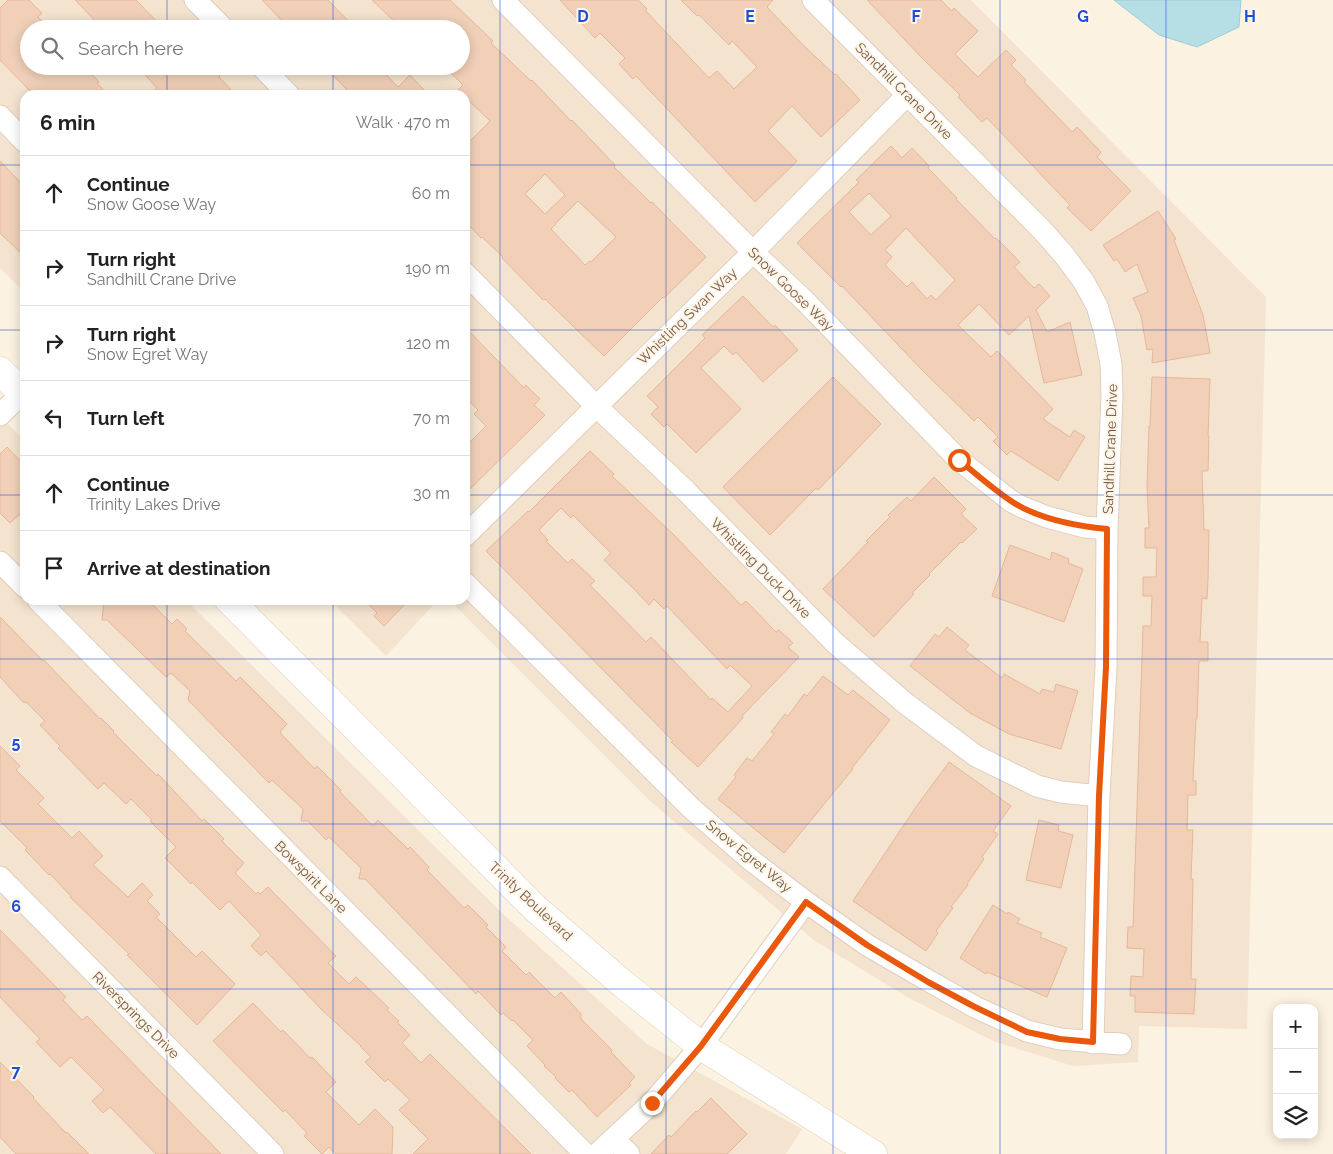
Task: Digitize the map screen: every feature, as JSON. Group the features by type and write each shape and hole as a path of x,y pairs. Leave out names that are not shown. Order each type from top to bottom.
{"main road":[{"path":"0,371 20,389"},
{"name":"Trinity Boulevard","path":"234,605 536,909 623,984 701,1046 873,1154"}],"street":[{"path":"195,0 215,20"},
{"name":"Snow Goose Way","path":"503,0 753,252 805,301 959,460 1011,501 1022,507 1057,520 1085,527 1107,529"},
{"name":"Sandhill Crane Drive","path":"813,0 1042,230 1064,255 1084,282 1097,306 1105,333 1111,364 1112,395 1107,529 1106,667 1099,796 1093,1042"},
{"path":"270,75 284,90"},
{"name":"Whistling Swan Way","path":"470,531 753,252 907,95"},
{"path":"0,116 20,137"},
{"name":"Whistling Duck Drive","path":"470,278 596,406 686,491 835,643 905,704 976,756 1038,786 1061,792 1099,796"},
{"path":"0,415 20,397"},
{"path":"0,562 20,582"},
{"name":"Snow Egret Way","path":"470,588 691,808 752,861 867,945 928,982 1027,1032 1060,1039 1120,1044"},
{"name":"Bowspirit Lane","path":"43,605 585,1154"},
{"name":"Riversprings Drive","path":"0,877 272,1154"},
{"path":"597,1154 652,1103 701,1046 806,902"},
{"path":"614,1139 629,1154"}],"shaded area":[{"path":"0,0 971,0 1266,297 1247,1029 1139,1026 1138,1062 1073,1066 993,1041 909,998 815,941 651,802 454,605 470,605 470,90 20,90 20,288 0,268"},
{"path":"0,416 20,436 20,605 191,605 503,914 647,1044 802,1129 786,1154 0,1154"},
{"path":"335,605 433,605 386,656"}],"water":[{"path":"1114,0 1241,0 1239,27 1197,47 1159,35"}],"building":[{"path":"8,0 29,0 42,13 38,17 41,20 20,20 20,75 93,75 103,90 29,90 0,60 0,8"},
{"path":"75,0 136,0 155,20 94,20"},
{"path":"262,0 328,0 347,20 281,20"},
{"path":"372,0 450,0 493,41 491,43 572,120 615,165 614,167 652,202 706,257 604,356 545,299 543,300 503,257 470,226 470,141 490,121 470,102 470,90 458,90 463,85 453,75 470,75 470,20 393,20","holes":["545,174 565,195 545,214 525,194","578,201 616,237 591,262 585,265 551,229"]},
{"path":"560,0 638,0 647,9 645,10 709,78 717,71 734,89 757,67 732,41 729,45 681,0 773,0 767,7 860,100 821,137 792,106 768,131 797,161 755,202 636,76 633,79 619,64 625,58 600,33 595,38"},
{"path":"867,0 941,0 952,11 954,8 978,31 955,54 978,77 1006,50 1016,60 1011,65 1026,80 1024,82 1072,132 1077,127 1101,152 1097,157 1131,191 1091,231 1067,208 1070,205 987,118 982,122 958,97 960,95"},
{"path":"145,75 219,75 231,90 155,90 157,88"},
{"path":"333,75 387,75 398,87 410,75 424,90 347,90"},
{"path":"891,146 902,158 912,148 956,199 1020,262 1014,267 1034,288 1039,284 1050,296 1036,310 1047,332 1070,322 1082,375 1044,383 1029,316 1009,335 979,304 958,325 991,357 997,351 1053,409 1043,419 1070,437 1074,430 1085,437 1058,481 1011,451 1007,455 993,441 998,437 978,417 974,421 921,369 842,286 797,243 859,182 856,180","holes":["869,193 891,216 871,235 849,212","906,228 955,280 936,300 931,295 927,299 912,282 907,287 885,265 892,257 885,250"]},
{"path":"0,161 20,182 20,252 0,233"},
{"path":"1158,211 1176,239 1174,240 1203,315 1210,353 1152,363 1153,349 1147,350 1141,316 1133,298 1148,292 1137,264 1125,272 1117,259 1114,261 1103,245"},
{"path":"743,296 773,327 775,325 798,350 763,382 736,352 733,355 724,346 701,368 741,409 696,453 667,424 664,427 651,414 658,407 647,396 705,338 702,335"},
{"path":"470,332 524,388 526,385 540,399 534,405 545,415 470,489 470,442 486,426 474,414 478,410 470,402"},
{"path":"833,377 881,424 818,490 816,488 770,535 723,487"},
{"path":"1152,377 1210,379 1208,471 1202,471 1204,530 1209,530 1208,579 1207,599 1202,598 1200,642 1208,642 1208,661 1199,661 1193,781 1196,781 1196,795 1188,795 1187,830 1193,830 1191,979 1196,979 1194,1014 1135,1012 1135,996 1130,996 1131,976 1143,977 1144,949 1127,948 1128,927 1133,927 1143,626 1151,626 1152,596 1143,596 1143,577 1156,577 1157,548 1145,548 1145,528 1149,528 1147,485"},
{"path":"7,447 20,461 20,514 10,523 0,513 0,454"},
{"path":"590,451 614,474 612,476 675,536 741,605 746,601 776,632 779,630 793,643 788,647 799,657 742,716 743,718 698,767 671,742 673,741 486,551 529,512","holes":["561,508 571,518 573,515 611,553 604,560 649,605 654,599 664,609 667,606 727,669 730,665 752,686 728,712 712,698 711,700 651,637 646,642 590,585 595,581 572,559 568,563 546,541 548,540 539,530"]},
{"path":"934,477 966,509 961,514 977,529 929,574 912,593 914,594 874,637 823,589 890,517 888,515 907,497 911,501"},
{"path":"1010,545 1050,560 1052,552 1069,559 1068,563 1083,569 1064,622 992,596"},
{"path":"104,605 153,605 172,624 177,619 187,629 185,631 236,681 240,677 287,724 280,732 315,769 317,766 373,826 378,820 408,849 410,847 429,867 427,870 464,908 468,905 488,925 486,927 506,947 502,951 526,975 529,972 555,998 561,992 581,1014 581,1019 612,1050 611,1052 635,1077 629,1083 631,1085 597,1117 572,1090 569,1092 544,1066 527,1046 533,1040 513,1020 503,1013 501,1015 478,991 476,994 365,879 359,879 361,868 329,837 326,840 308,821 301,821 303,809 272,780 269,783 188,700 190,691 171,673 166,677 107,620 102,620"},
{"path":"369,605 404,605 384,626 374,616 377,613"},
{"path":"0,617 157,776 158,774 202,821 204,819 224,839 222,841 244,863 235,873 256,894 258,892 260,894 268,887 336,956 328,963 349,984 356,977 389,1008 387,1010 410,1035 402,1043 421,1063 430,1054 531,1154 413,1154 428,1139 399,1110 410,1100 388,1079 385,1082 365,1062 371,1057 322,1010 266,951 261,956 251,946 261,935 229,901 220,910 165,858 176,847 150,821 152,820 131,799 126,804 104,783 98,789 58,748 60,746 40,725 45,721 26,702 24,703 0,677"},
{"path":"947,627 969,645 965,650 1002,678 1004,674 1040,694 1042,689 1054,692 1056,684 1078,691 1061,749 1009,734 970,713 910,666 935,634 939,637"},
{"path":"823,676 848,695 853,690 890,720 853,769 784,853 718,799 736,777 734,775 747,758 752,761 774,734 771,732 785,714 788,716 804,694 807,696"},
{"path":"0,746 20,766 16,770 44,798 38,804 72,838 79,831 103,856 93,865 128,897 142,883 153,895 147,901 160,914 156,917 196,957 202,951 235,984 197,1025 127,955 129,954 70,897 25,850 27,848 0,821"},
{"path":"949,762 1011,806 993,831 998,834 982,857 984,859 968,885 951,907 953,908 936,931 938,933 926,951 853,901 916,807"},
{"path":"1039,820 1059,825 1058,831 1073,835 1061,888 1026,880"},
{"path":"993,905 1007,914 1008,912 1020,919 1017,923 1042,933 1040,937 1067,948 1047,997 987,972 986,974 960,958"},
{"path":"0,930 66,997 63,1000 82,1020 87,1016 221,1154 156,1154 110,1107 103,1113 92,1101 104,1090 71,1057 60,1067 36,1042 40,1039 0,997"},
{"path":"253,1003 281,1032 283,1030 336,1082 326,1092 359,1125 375,1109 393,1127 392,1154 336,1154 329,1147 322,1154 304,1136 307,1133 285,1110 283,1112 213,1041"},
{"path":"0,1062 66,1133 89,1154 16,1154 0,1137"},
{"path":"711,1098 747,1134 727,1154 651,1154 669,1135 671,1137"}],"route":[{"path":"652,1103 701,1046 806,902 867,945 928,982 975,1007 1027,1032 1060,1039 1093,1042 1099,796 1106,667 1107,529 1085,527 1047,517 1022,507 1011,501 959,460"}]}
